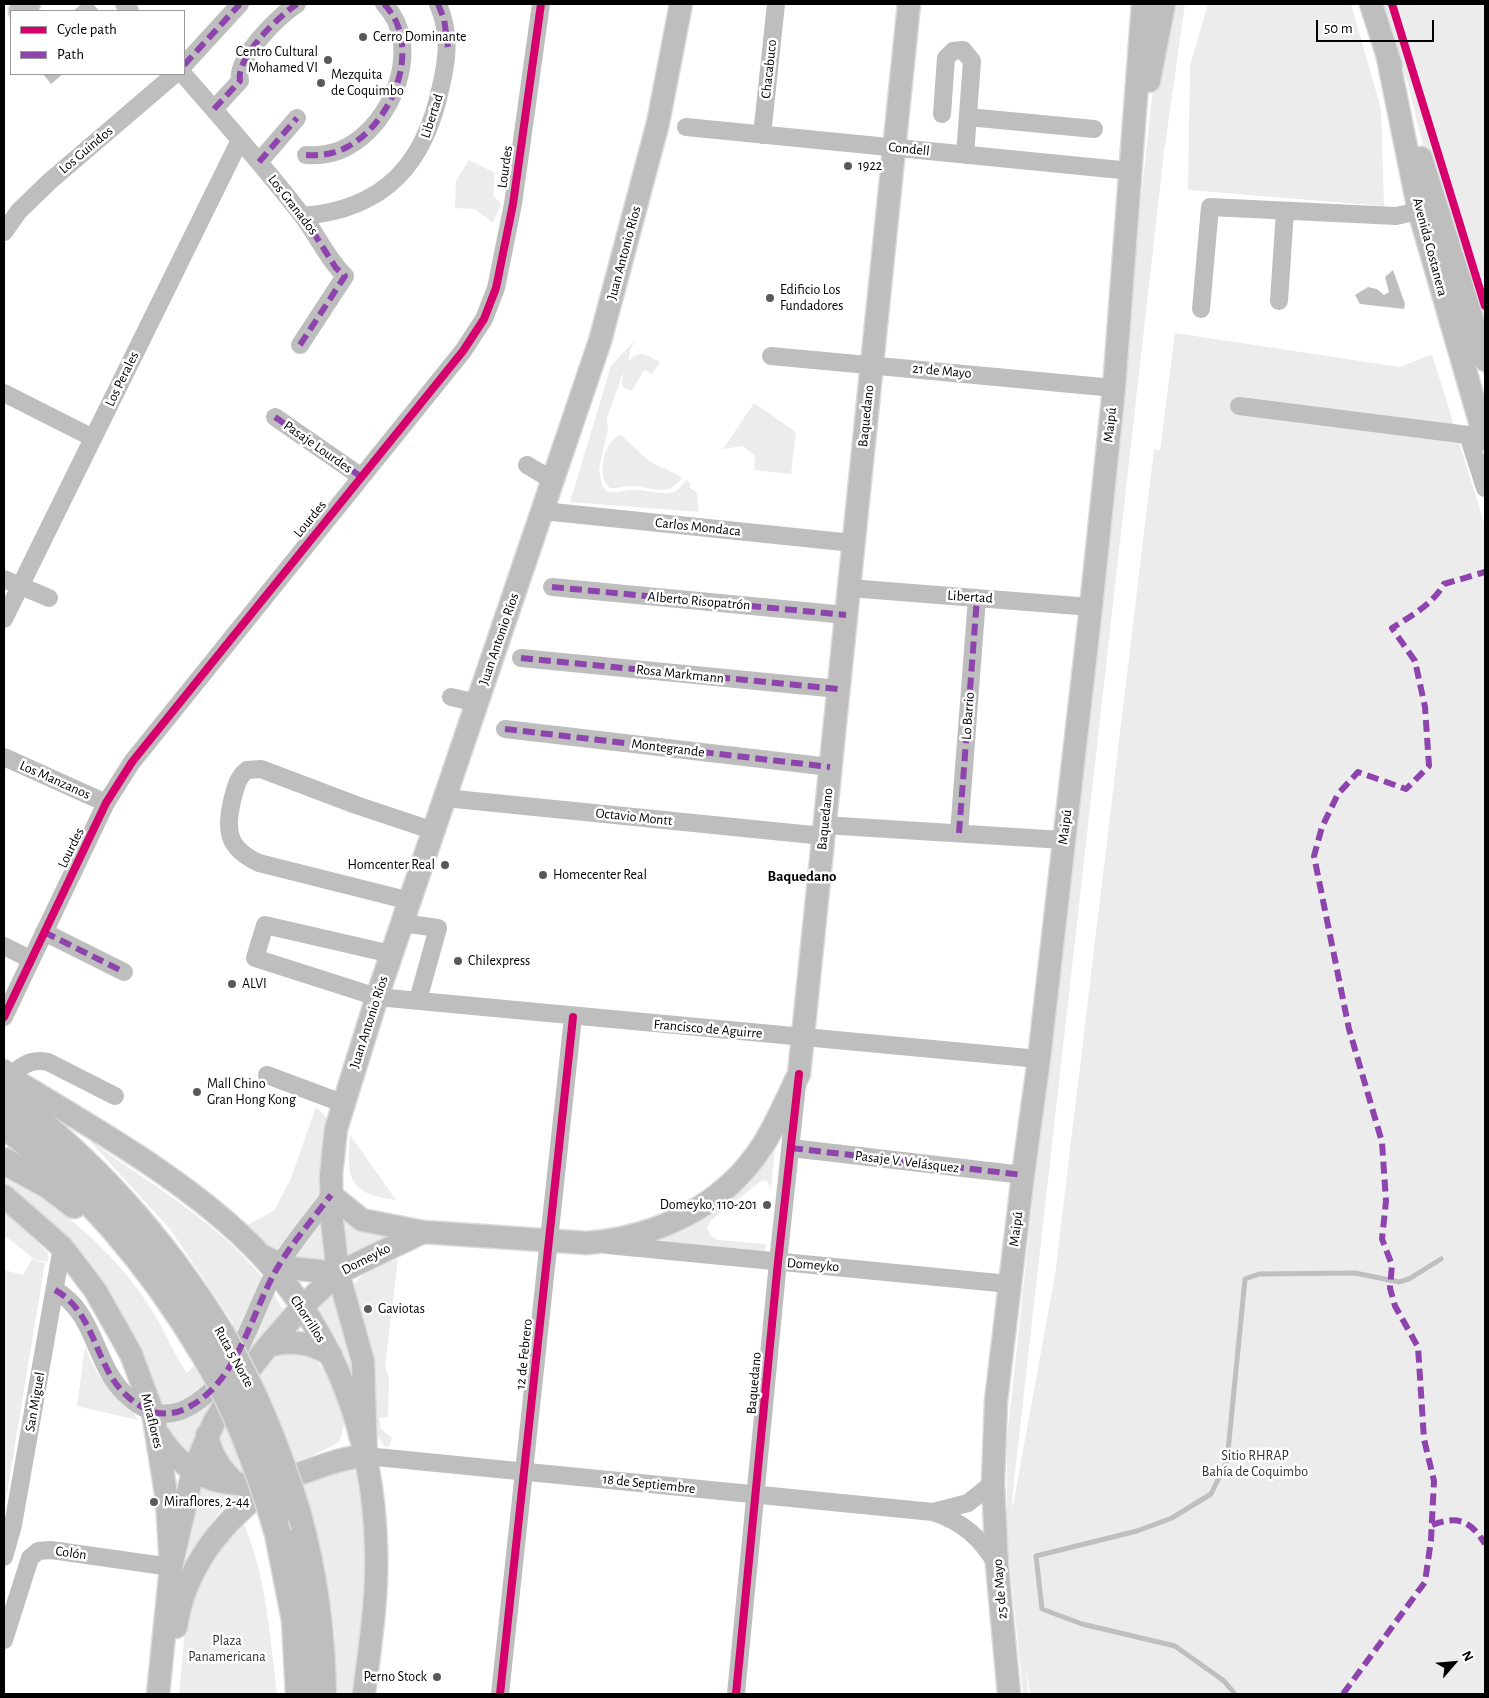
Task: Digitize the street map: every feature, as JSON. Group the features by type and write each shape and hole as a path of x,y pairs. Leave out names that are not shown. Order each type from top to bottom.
{"highway":[{"name":"Ruta 5 Norte","path":"5,1078 134,1213 186,1278 222,1335 246,1379 266,1423 297,1511 304,1537 316,1603 323,1694"},
{"name":"Ruta 5 Norte","path":"4,1125 74,1186 138,1255 180,1314 227,1396 252,1452 278,1534 295,1620 299,1694"},
{"path":"4,1161 55,1191 138,1255"}],"main road":[{"name":"Juan Antonio Ríos","path":"366,1456 363,1361 338,1273 331,1195 332,1154 342,1103 600,341 658,123 681,4"},
{"name":"Baquedano","path":"799,1074 909,4"},
{"path":"1131,171 1143,4"},
{"path":"1131,171 1164,4"},
{"name":"Avenida Costanera","path":"1371,4 1485,360"},
{"name":"Avenida Costanera","path":"1387,52 1418,211 1479,436"},
{"name":"Maipú","path":"993,1483 996,1401 1039,1060 1091,607 1114,388 1131,171"},
{"name":"Domeyko","path":"171,1567 193,1471 208,1435 235,1388 268,1346 302,1307 338,1273 423,1232 587,1243 610,1241 655,1230 683,1218 716,1197 748,1165 774,1127 799,1074"},
{"path":"5,1078 174,1182 216,1214 278,1268 338,1273"},
{"path":"331,1195 353,1215 362,1220 423,1232"},
{"name":"Miraflores","path":"4,1196 62,1247 95,1290 118,1329 142,1380 155,1423 167,1500 171,1567 158,1694"},
{"name":"Chorrillos","path":"278,1268 331,1355 356,1415 366,1456 376,1547 374,1610 364,1694"},
{"path":"268,1346 283,1342 301,1342 316,1346 331,1355"},
{"path":"155,1423 175,1456 193,1471 216,1482 237,1484 280,1479 343,1458 366,1456"},
{"path":"208,1435 217,1462 227,1476 237,1484"},
{"path":"169,1694 180,1610 197,1565 228,1522 280,1479"},
{"name":"25 de Mayo","path":"993,1483 997,1565 1009,1694"}],"street":[{"path":"185,64 240,4"},
{"path":"214,109 240,81 239,76 245,56 297,4"},
{"path":"306,155 327,154 355,142 377,121 390,102 398,79 403,46 397,19 384,4"},
{"name":"Libertad","path":"303,216 334,212 363,201 390,184 413,160 426,139 435,116 448,47 444,19 438,4"},
{"name":"Lourdes","path":"4,1017 106,803 132,762 474,336 492,301 513,204 540,4"},
{"name":"Chacabuco","path":"762,135 776,4"},
{"path":"942,114 946,58 953,51 963,50 972,61 964,155"},
{"name":"Los Guindos","path":"4,232 19,211 50,180 174,75"},
{"name":"Los Granados","path":"184,75 303,216 336,268 345,276 300,346"},
{"path":"259,162 297,118"},
{"path":"968,118 1094,129"},
{"name":"Condell","path":"686,127 1131,171"},
{"name":"Los Perales","path":"4,619 12,583 93,438 240,140"},
{"path":"1200,310 1210,207 1396,216 1418,211"},
{"path":"1279,300 1285,211"},
{"name":"21 de Mayo","path":"770,356 1114,388"},
{"path":"4,393 93,438"},
{"path":"1239,406 1479,436 1485,488"},
{"name":"Pasaje Lourdes","path":"275,417 360,476"},
{"path":"527,465 552,480"},
{"name":"Carlos Mondaca","path":"542,511 853,543"},
{"path":"12,583 48,598"},
{"name":"Alberto Risopatrón","path":"552,587 846,616"},
{"name":"Libertad","path":"848,588 1091,607"},
{"name":"Lo Barrio","path":"959,834 977,598"},
{"name":"Rosa Markmann","path":"521,658 838,689"},
{"path":"452,697 477,703"},
{"name":"Montegrande","path":"505,729 830,767"},
{"name":"Los Manzanos","path":"4,757 106,803"},
{"path":"410,901 259,864 250,859 234,844 228,829 227,821 238,781 247,770 260,769 356,805 434,831"},
{"name":"Octavio Montt","path":"445,798 823,830"},
{"path":"823,830 959,834 1063,840"},
{"path":"402,923 438,928 418,1000"},
{"name":"Francisco de Aguirre","path":"392,954 265,925 255,958 377,997 1039,1060"},
{"path":"44,932 124,972"},
{"path":"4,946 30,959"},
{"name":"12 de Febrero","path":"500,1694 573,1017"},
{"path":"5,1078 28,1062 43,1061 115,1096"},
{"name":"Baquedano","path":"736,1694 778,1262 799,1074"},
{"path":"267,1075 342,1103"},
{"name":"Pasaje V. Velásquez","path":"791,1148 1023,1175"},
{"path":"54,1290 66,1296 80,1312 116,1383 155,1423 201,1400 214,1389 236,1353 278,1268 331,1195"},
{"name":"Domeyko","path":"587,1243 1010,1284"},
{"name":"San Miguel","path":"4,1557 13,1525 62,1247"},
{"name":"18 de Septiembre","path":"366,1456 933,1512 952,1518 969,1530 984,1545 997,1565"},
{"name":"18 de Septiembre","path":"933,1512 968,1503 993,1483"},
{"name":"Colón","path":"4,1640 30,1558 38,1551 51,1550 171,1567"}],"green space":[{"name":"Sitio RHRAP Bahía de Coquimbo","path":"1170,4 1185,4 1164,152 1012,1511 1055,1275 1154,449 1160,451 1175,333 1400,367 1432,354 1485,526 1485,1694 1030,1694 1026,1666 1028,1694 1023,1694 1007,1536 1007,1438 1152,97"},
{"path":"1208,4 1351,4 1381,109 1384,206 1188,190 1190,65"},
{"path":"1383,4 1485,4 1485,380 1473,347 1408,85"},
{"path":"469,160 495,173 493,195 501,204 493,223 475,209 455,208 456,181"},
{"path":"636,339 630,350 629,361 636,355 643,354 660,362 652,374 644,370 632,391 624,388 622,383 624,373 621,378 607,418 608,430 599,469 602,486 607,492 638,490 668,493 680,487 686,480 691,483 689,487 697,493 699,512 570,502 611,366"},
{"path":"754,403 796,432 791,474 754,470 755,456 743,446 723,449"},
{"path":"621,435 649,461 682,477 677,484 666,490 631,486 610,488 603,476 604,459 610,444"},
{"path":"316,1107 330,1121 320,1180 328,1260 303,1259 282,1253 264,1242 245,1226 274,1211 291,1178"},
{"path":"350,1135 396,1200 368,1194 354,1182 350,1173 349,1163"},
{"path":"88,1139 196,1215 222,1236 246,1259 266,1283 283,1310 200,1426 187,1458 176,1449 148,1385 21,1196 4,1183 4,1169 65,1215 102,1248 119,1266 150,1307 187,1373 233,1323 170,1229"},
{"path":"775,1149 771,1187 766,1180 760,1182 710,1221 707,1228 711,1236 718,1240 766,1244 765,1254 647,1242 666,1238 684,1231 720,1208 751,1180"},
{"path":"4,1210 48,1253 48,1262 34,1259 4,1235"},
{"path":"341,1215 391,1237 345,1257"},
{"path":"32,1259 45,1263 4,1511 4,1270 23,1275"},
{"path":"398,1259 385,1367 389,1377 388,1417 379,1418 381,1429 392,1438 389,1447 384,1446 377,1435 374,1396 351,1291 358,1279 377,1267"},
{"path":"333,1293 352,1358 355,1393 314,1312"},
{"path":"85,1346 99,1375 128,1404 137,1420 77,1406"},
{"path":"291,1348 314,1357 325,1372 345,1420 340,1441 305,1458 241,1474 211,1446 262,1368 278,1353"},
{"path":"358,1470 366,1520 367,1603 354,1694 335,1694 335,1635 325,1573 300,1481 340,1471"},
{"path":"195,1486 220,1493 241,1494 219,1513 187,1556 184,1555"},
{"name":"Plaza Panamericana","path":"241,1517 262,1582 277,1694 179,1694 185,1630 194,1586"}],"shaded area":[{"path":"82,4 93,4 98,10 74,10"},
{"path":"44,75 62,75 51,84"},
{"path":"1393,270 1405,304 1404,309 1360,304 1355,295 1368,287 1377,289 1384,295 1389,292 1385,277"}],"waterway":[{"path":"1235,1694 1224,1681 1175,1646 1082,1624 1042,1609 1036,1556 1137,1531 1172,1518 1211,1494 1227,1461 1245,1279 1259,1274 1355,1273 1399,1282 1409,1279 1441,1259"}],"marked path":[{"path":"185,64 240,4"},
{"path":"214,109 240,81 240,72 244,61 260,38 297,4"},
{"path":"306,155 327,154 347,147 363,136 378,120 389,102 398,82 402,61 402,40 396,21 384,4"},
{"path":"438,4 444,19 448,47"},
{"path":"259,162 297,118"},
{"path":"300,345 345,276 336,268 303,216"},
{"path":"275,417 360,476"},
{"path":"1343,1694 1425,1582 1431,1540 1434,1481 1424,1439 1418,1347 1395,1306 1390,1288 1392,1265 1382,1239 1386,1201 1382,1142 1349,1029 1314,856 1322,827 1338,794 1358,772 1406,789 1429,766 1425,707 1415,661 1392,628 1428,604 1444,584 1485,572"},
{"path":"552,587 846,615"},
{"path":"959,833 977,598"},
{"path":"521,658 838,689"},
{"path":"505,729 830,767"},
{"path":"44,932 124,972"},
{"path":"791,1148 1023,1175"},
{"path":"55,1290 78,1311 106,1367 124,1393 137,1404 152,1412 168,1414 185,1409 203,1398 217,1384 229,1367 240,1349 275,1272 294,1242 331,1195"},
{"path":"1432,1525 1449,1521 1463,1522 1469,1525 1485,1544"}],"cycle path":[{"path":"4,1017 106,803 132,762 463,351 484,319 496,288 513,204 541,4"},
{"path":"1392,4 1485,306"},
{"path":"500,1694 573,1017"},
{"path":"736,1694 778,1262 799,1074"}],"place":[{"name":"Cerro Dominante","path":"363,37"},
{"name":"Centro Cultural Mohamed VI","path":"328,60"},
{"name":"Mezquita de Coquimbo","path":"321,83"},
{"name":"1922","path":"848,166"},
{"name":"Edificio Los Fundadores","path":"770,298"},
{"name":"Homcenter Real","path":"445,865"},
{"name":"Homecenter Real","path":"543,875"},
{"name":"Chilexpress","path":"458,961"},
{"name":"ALVI","path":"232,984"},
{"name":"Mall Chino Gran Hong Kong","path":"197,1092"},
{"name":"Domeyko, 110-201","path":"767,1205"},
{"name":"Gaviotas","path":"368,1309"},
{"name":"Miraflores, 2-44","path":"154,1502"},
{"name":"Perno Stock","path":"437,1677"}],"district":[{"name":"Baquedano","path":"802,876"}]}
